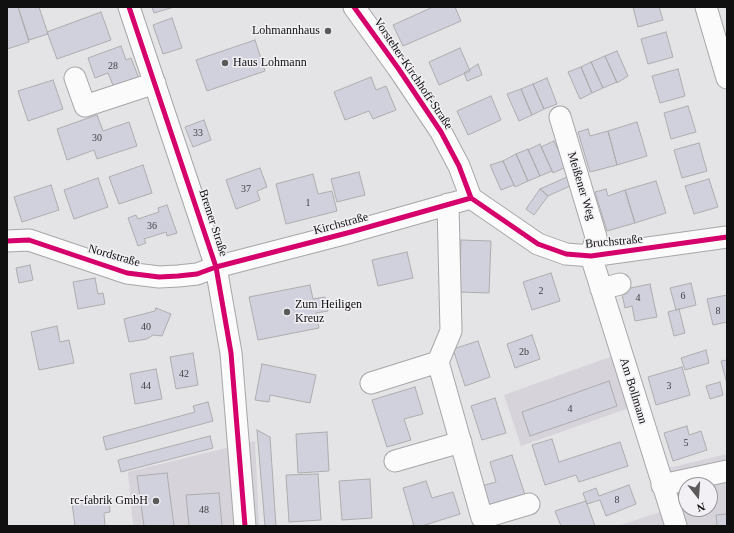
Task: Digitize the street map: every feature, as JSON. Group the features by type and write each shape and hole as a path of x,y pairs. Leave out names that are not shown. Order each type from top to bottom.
{"street":[{"name":"Bremer Straße","path":"128,7 155,83 216,267 231,353 245,526"},
{"name":"Vorsteher-Kirchhoff-Straße","path":"354,7 398,68 441,132 459,166 471,198"},
{"path":"706,7 727,78"},
{"path":"75,78 85,106 155,83"},
{"name":"Meißener Weg","path":"560,117 596,237 591,256"},
{"name":"Kirchstraße","path":"216,267 351,232 471,198"},
{"name":"Bruchstraße","path":"471,198 538,244 566,254 591,256 727,237"},
{"path":"448,204 451,331 438,362 482,518 529,504"},
{"name":"Nordstraße","path":"7,241 29,240 128,273 159,277 197,274 216,267"},
{"name":"Am Bollmann","path":"591,256 610,286 662,485 676,526"},
{"path":"371,382 438,362"},
{"path":"395,461 461,442"},
{"path":"662,485 727,471"}],"shaded area":[{"path":"615,355 632,407 521,446 504,395"},
{"path":"255,441 259,526 133,526 128,472"},
{"path":"727,454 727,526 618,526 666,510 664,469"}],"building":[{"path":"7,7 18,7 29,42 7,49"},
{"path":"18,7 39,7 48,34 29,40"},
{"path":"152,7 174,7 154,13"},
{"path":"433,7 455,7 461,21 403,46 393,25"},
{"path":"633,7 659,7 663,20 638,27"},
{"path":"101,12 111,40 57,59 47,32"},
{"path":"172,18 182,48 163,54 153,25"},
{"path":"666,32 673,57 648,64 641,39"},
{"path":"255,40 265,71 207,91 196,60"},
{"path":"121,46 126,60 131,58 140,81 115,90 108,73 95,78 88,58"},
{"path":"460,48 470,71 439,85 429,62"},
{"path":"617,51 628,76 617,83 605,56"},
{"path":"605,56 617,82 603,88 591,62"},
{"path":"591,62 603,88 592,93 581,67"},
{"path":"478,64 482,75 467,81 464,73"},
{"path":"581,67 592,93 580,99 568,72"},
{"path":"678,69 685,96 660,103 652,76"},
{"path":"371,77 376,90 386,86 396,110 373,119 369,111 345,120 334,92"},
{"path":"547,78 557,104 544,109 533,84"},
{"path":"53,80 63,109 28,121 18,91"},
{"path":"533,84 544,109 532,115 521,89"},
{"path":"521,89 532,115 519,121 507,94"},
{"path":"491,96 501,120 468,135 457,111"},
{"path":"688,106 696,132 671,139 664,113"},
{"path":"97,115 103,131 129,122 137,146 97,159 94,150 67,160 57,129"},
{"path":"204,120 211,140 193,147 185,127"},
{"path":"637,122 647,156 617,165 608,131"},
{"path":"588,129 590,136 608,131 617,165 590,172 578,132"},
{"path":"554,141 566,167 553,173 541,147"},
{"path":"699,143 707,171 682,178 674,150"},
{"path":"540,144 552,171 540,176 528,150"},
{"path":"528,149 540,176 528,181 516,154"},
{"path":"516,154 528,181 515,187 503,161"},
{"path":"503,161 514,185 501,190 490,165"},
{"path":"143,165 152,193 119,204 109,177"},
{"path":"260,168 267,187 257,191 260,200 236,209 226,180"},
{"path":"359,172 365,195 337,202 331,179"},
{"path":"313,174 318,194 332,191 337,211 286,224 276,184"},
{"path":"567,177 570,186 548,196 540,189"},
{"path":"98,178 108,207 74,219 64,190"},
{"path":"709,179 718,207 694,214 685,186"},
{"path":"656,181 666,213 635,223 625,190"},
{"path":"51,185 59,210 22,222 14,197"},
{"path":"540,189 548,196 534,215 526,209"},
{"path":"606,189 608,196 625,190 635,223 607,231 595,192"},
{"path":"167,205 177,233 167,236 166,232 144,239 146,243 138,246 128,218 136,215 138,219 159,212 158,208"},
{"path":"461,240 491,241 489,293 459,292"},
{"path":"407,252 413,278 378,286 372,260"},
{"path":"30,265 33,280 19,283 16,268"},
{"path":"551,273 560,301 532,310 523,282"},
{"path":"95,278 98,294 103,293 105,304 78,309 73,282"},
{"path":"691,283 696,305 676,310 670,288"},
{"path":"650,284 657,317 635,321 632,306 625,308 621,290"},
{"name":"Zum Heiligen Kreuz","path":"310,285 313,299 325,297 328,311 316,313 319,328 258,340 249,297"},
{"path":"727,295 727,322 713,325 707,299"},
{"path":"156,308 171,314 162,336 153,335 147,339 129,342 124,319 155,311"},
{"path":"679,309 685,333 674,336 668,312"},
{"path":"57,326 60,342 69,340 74,363 39,370 31,332"},
{"path":"532,335 540,359 515,368 507,344"},
{"path":"478,341 490,377 465,386 453,349"},
{"path":"706,350 709,363 685,370 681,358"},
{"path":"193,353 198,385 176,389 170,357"},
{"path":"727,360 727,384 721,361"},
{"path":"262,364 316,375 310,403 270,395 269,402 255,400"},
{"path":"682,367 690,395 656,405 648,377"},
{"path":"156,369 162,399 135,404 130,374"},
{"path":"609,381 617,406 530,436 522,412"},
{"path":"720,382 723,395 710,399 706,386"},
{"path":"415,387 423,414 404,419 411,440 387,447 372,400"},
{"path":"495,398 506,433 482,440 471,406"},
{"path":"208,402 213,421 106,450 103,437 195,412 193,406"},
{"path":"687,426 689,435 701,431 707,450 673,461 664,433"},
{"path":"257,430 270,437 276,526 265,526"},
{"path":"327,432 329,471 298,473 296,434"},
{"path":"210,436 213,448 121,472 118,460"},
{"path":"552,439 559,462 620,442 628,466 579,482 576,475 545,485 532,445"},
{"path":"512,455 526,498 485,510 478,487 496,482 490,462"},
{"name":"rc-fabrik GmbH","path":"167,473 174,526 144,526 137,476"},
{"path":"318,474 321,520 289,522 286,475"},
{"path":"370,479 372,518 342,520 339,481"},
{"path":"426,481 432,498 453,492 460,514 422,526 414,526 403,488"},
{"path":"629,485 636,504 606,516 600,500 587,504 583,493 596,488 599,496"},
{"path":"219,493 222,526 189,526 186,495"},
{"path":"109,499 110,512 104,513 105,526 75,526 72,503"},
{"path":"586,501 595,526 561,526 555,511"},
{"path":"727,514 727,526 717,526 716,517 718,517 718,515"}],"cycle path":[{"path":"129,7 216,267 231,353 245,526"},
{"path":"354,7 398,68 441,132 459,166 471,198"},
{"path":"471,198 538,244 566,254 591,256 727,237"},
{"path":"7,241 29,240 127,273 159,277 178,276 197,274 216,267 351,232 471,198"}],"place":[{"name":"Lohmannhaus","path":"328,31"},
{"name":"Haus Lohmann","path":"225,63"},
{"name":"Zum Heiligen Kreuz","path":"287,312"},
{"name":"rc-fabrik GmbH","path":"156,501"}]}
